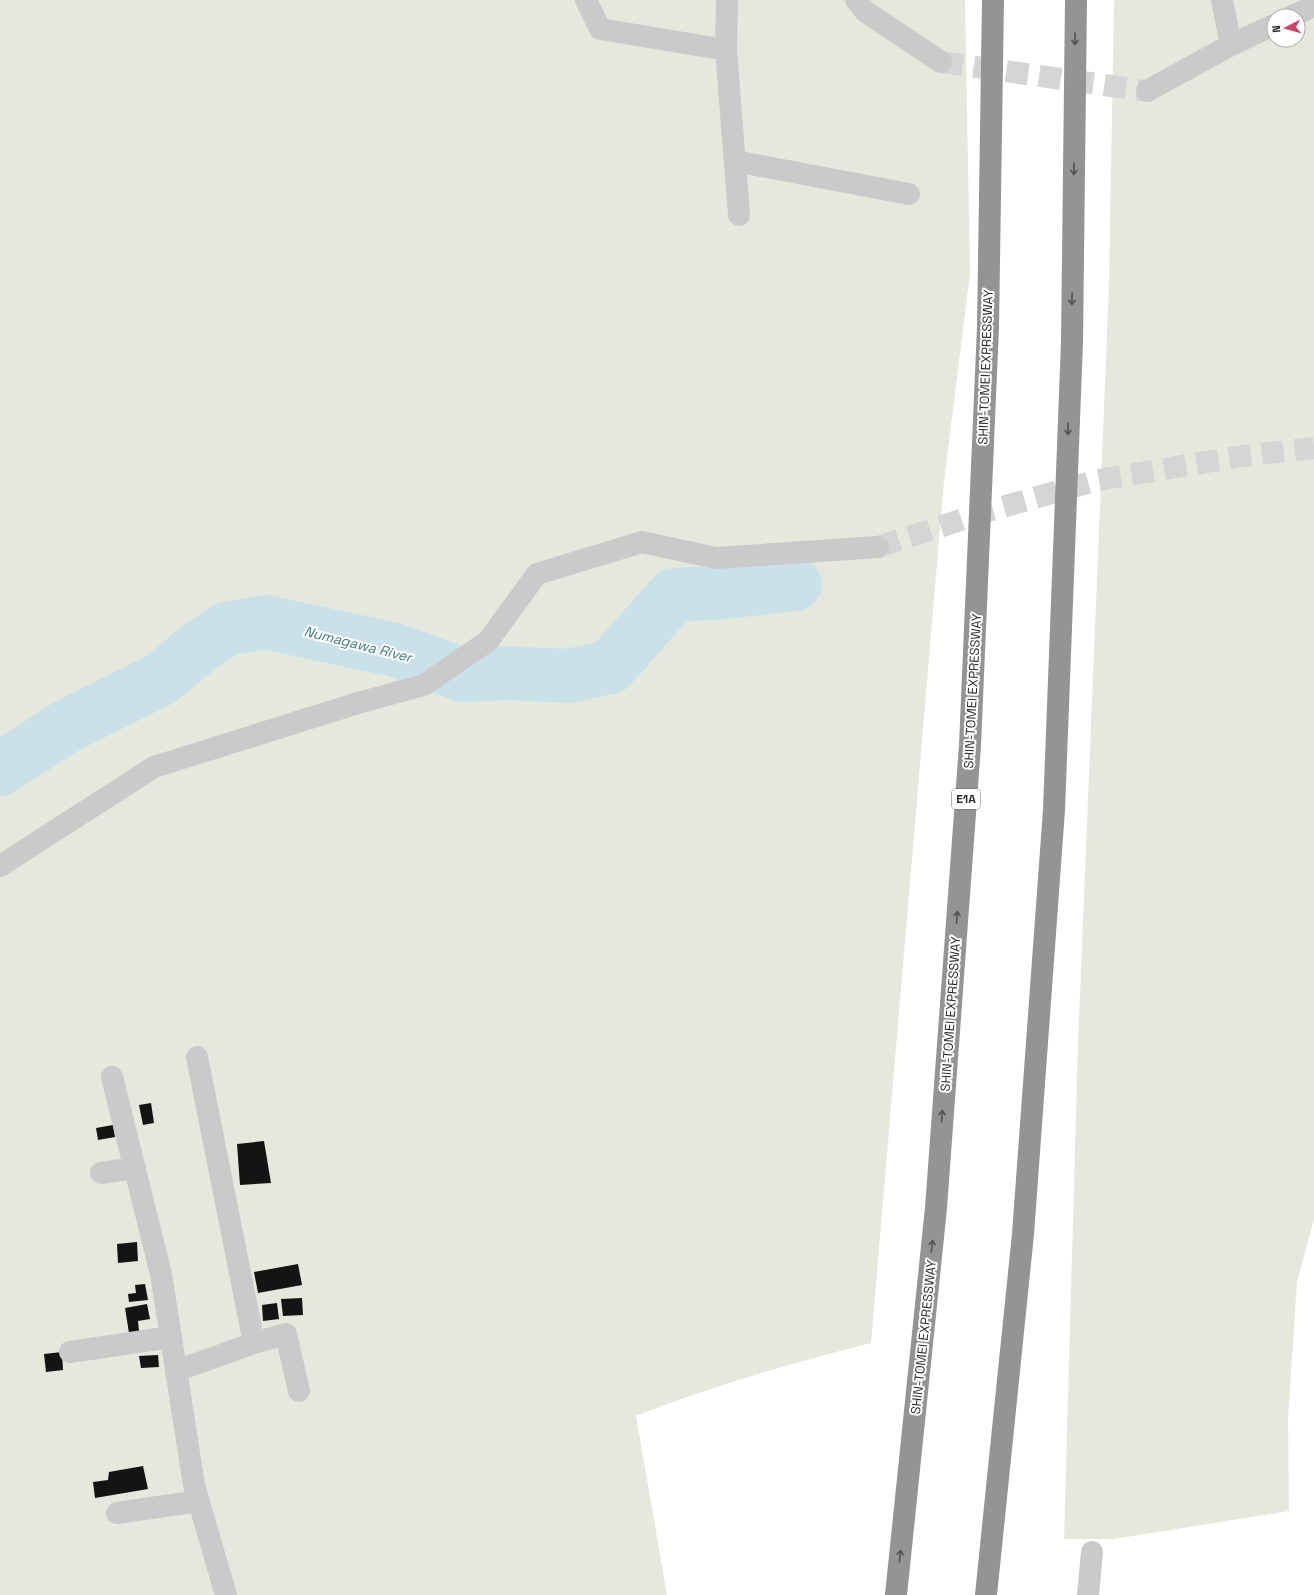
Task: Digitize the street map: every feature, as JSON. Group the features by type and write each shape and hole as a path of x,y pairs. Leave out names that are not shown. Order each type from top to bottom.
{"highway":[{"name":"SHIN-TOMEI EXPRESSWAY","path":"896,1595 936,1208 970,745 988,327 993,0"},
{"path":"986,1595 1024,1234 1054,810 1072,342 1076,0"}],"street":[{"path":"586,0 600,29 726,50"},
{"path":"727,0 726,50 739,215"},
{"path":"856,0 866,12 941,62"},
{"path":"1222,0 1231,45"},
{"path":"1146,91 1231,45 1266,29"},
{"path":"735,161 909,194"},
{"path":"0,866 8,859 154,767 358,703 424,686 488,641 537,574 642,542 716,558 878,546"},
{"path":"198,1057 254,1343"},
{"path":"112,1077 161,1274 194,1485 226,1595"},
{"path":"101,1173 135,1168"},
{"path":"176,1371 254,1343 286,1334 299,1391"},
{"path":"70,1352 171,1337"},
{"path":"117,1513 199,1501"},
{"path":"1088,1595 1092,1552"}],"shaded area":[{"path":"0,0 965,0 970,273 944,481 871,1343 752,1376 636,1416 667,1595 0,1595"},
{"path":"1114,0 1314,0 1314,1219 1297,1282 1288,1418 1289,1511 1114,1539 1064,1539 1078,1043 1109,285"}],"building":[{"path":"151,1103 154,1123 143,1125 139,1105"},
{"path":"113,1125 115,1137 98,1140 96,1128"},
{"path":"264,1141 271,1183 240,1185 237,1144"},
{"path":"137,1242 138,1261 118,1263 117,1244"},
{"path":"298,1264 302,1285 258,1293 254,1272"},
{"path":"145,1284 148,1300 129,1302 128,1294 136,1293 135,1285"},
{"path":"302,1298 303,1315 283,1316 281,1299"},
{"path":"277,1303 279,1319 263,1321 262,1305"},
{"path":"147,1304 150,1319 138,1321 139,1331 129,1333 125,1308"},
{"path":"62,1352 63,1370 46,1372 44,1354"},
{"path":"158,1355 159,1367 141,1368 139,1356"},
{"path":"143,1466 148,1489 95,1498 93,1482 108,1480 109,1472"}],"waterway":[{"name":"Numagawa River","path":"0,769 67,726 161,679 198,648 226,629 265,622 395,650 463,675 507,673 568,676 610,667 674,595 725,592 795,584"}],"tunnel":[{"path":"941,62 1147,91"},
{"path":"878,547 988,511 1098,480 1243,456 1314,448"}]}
